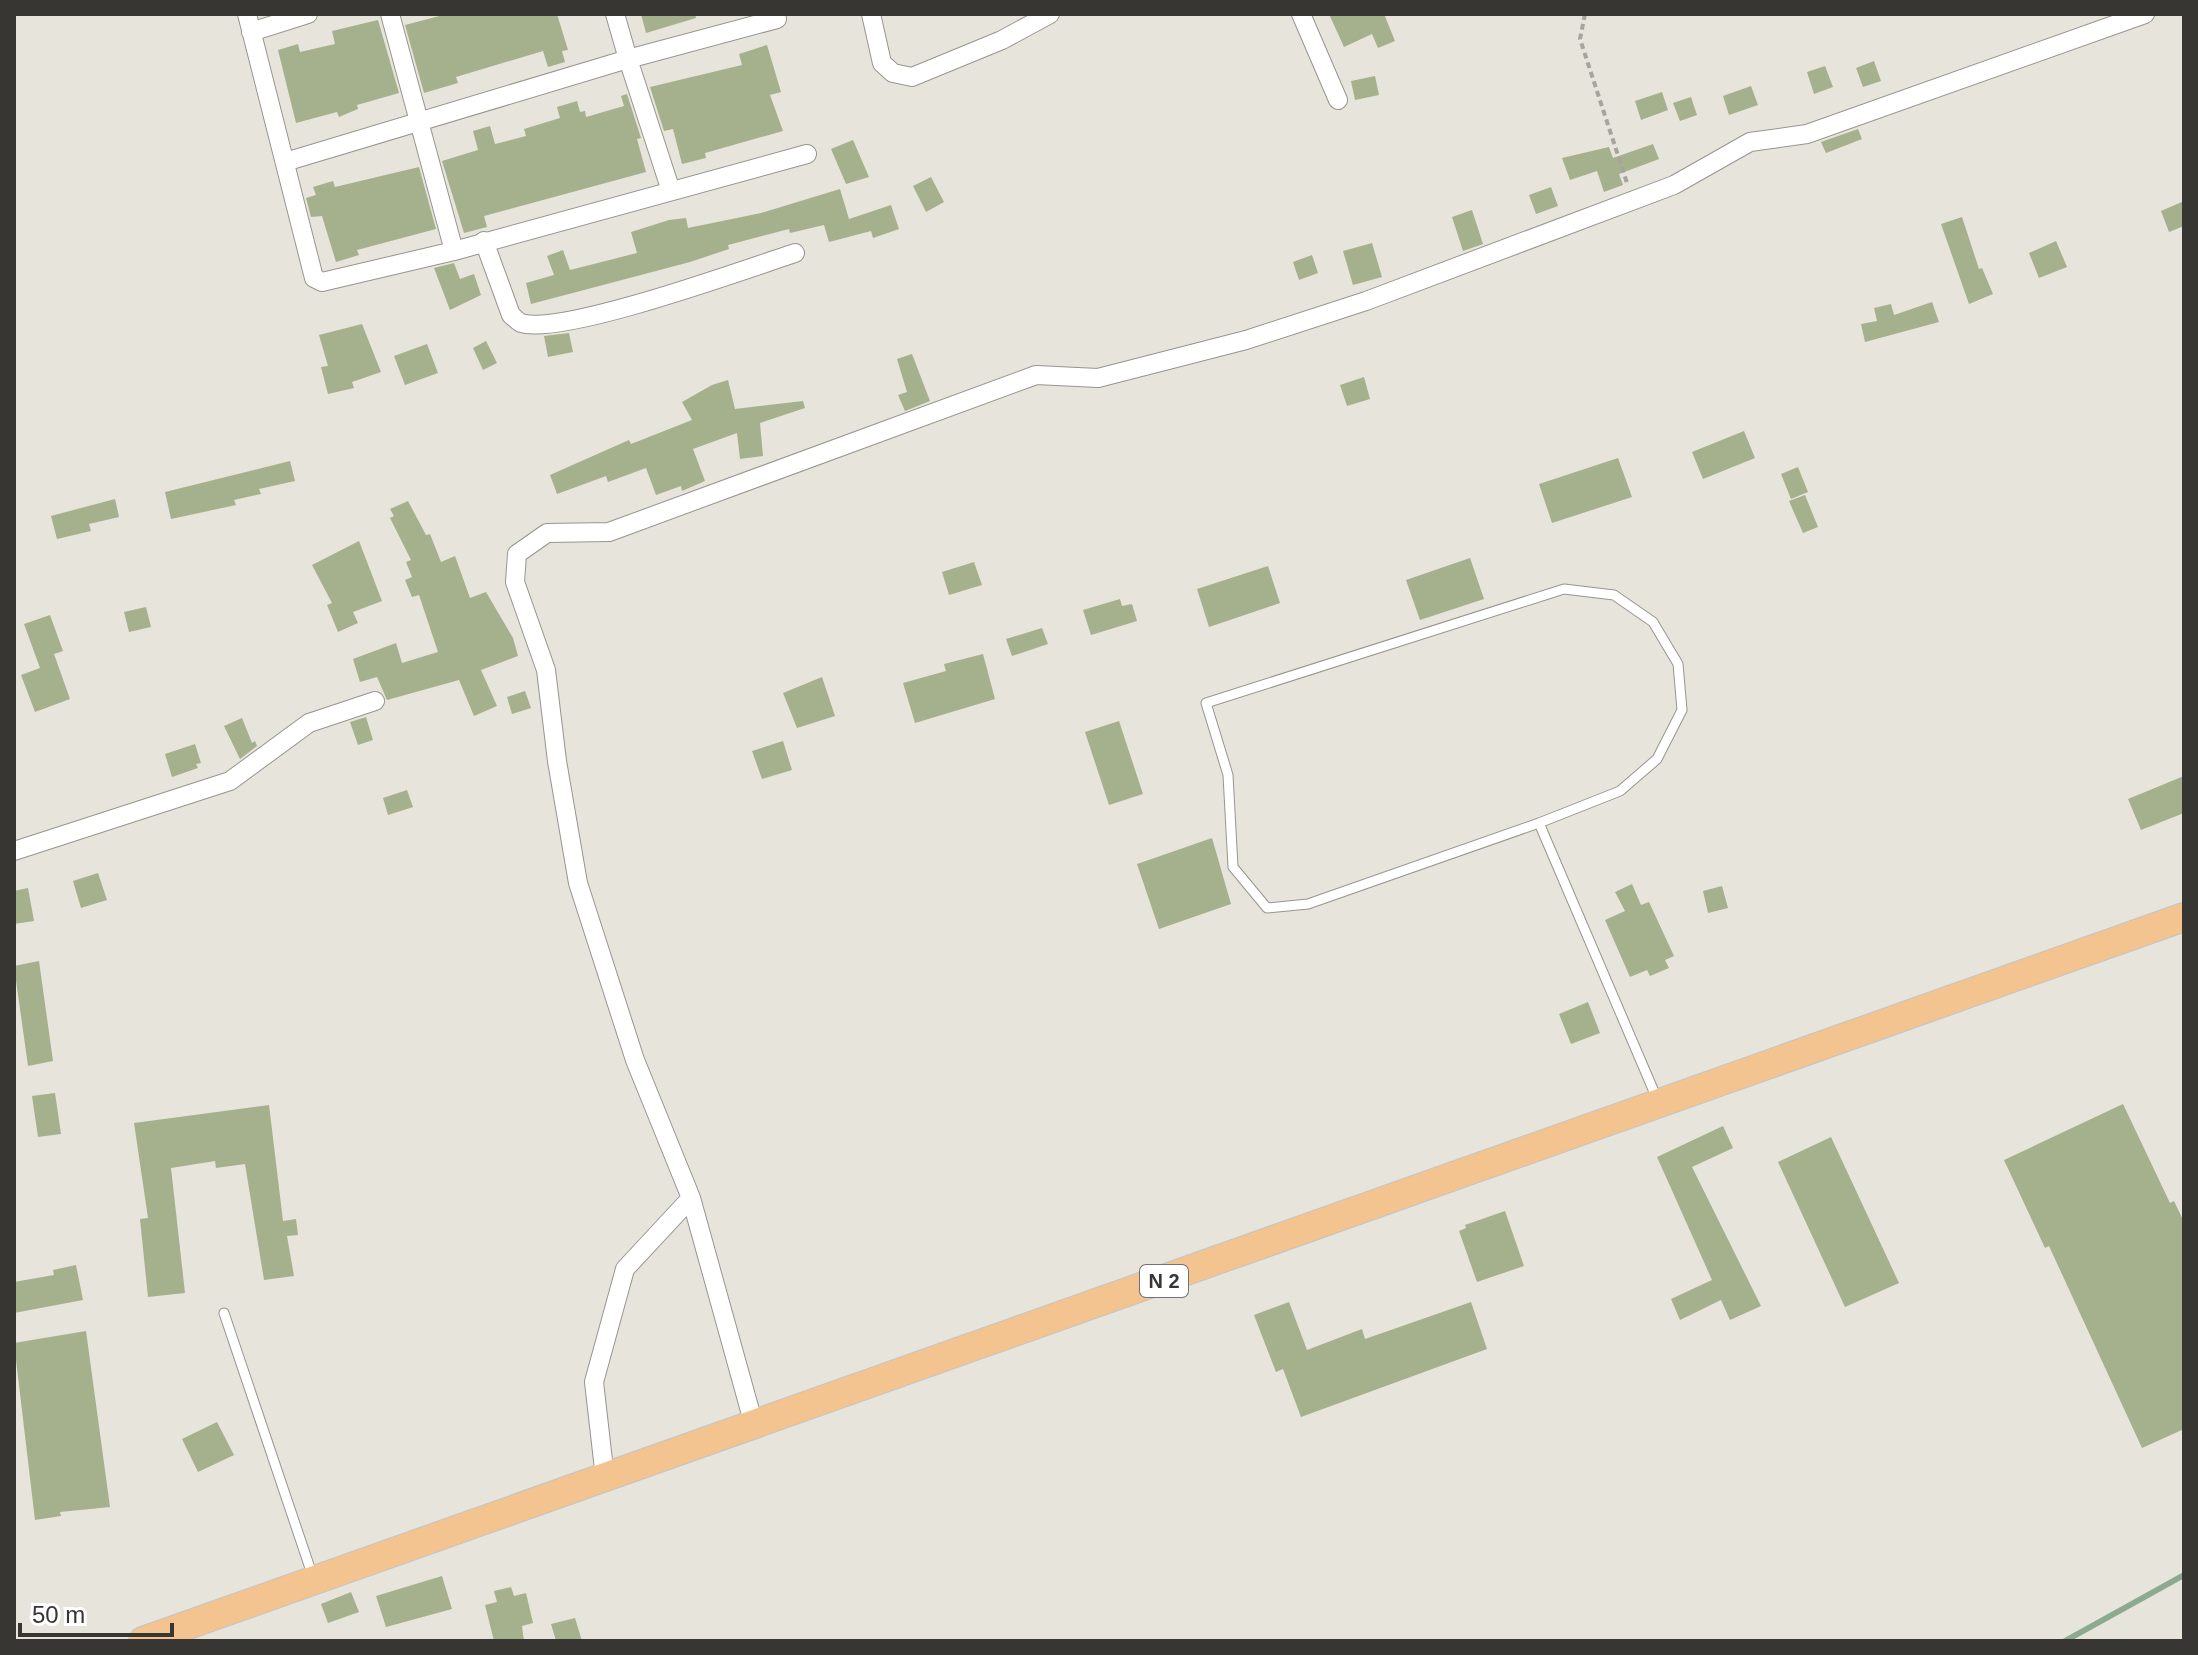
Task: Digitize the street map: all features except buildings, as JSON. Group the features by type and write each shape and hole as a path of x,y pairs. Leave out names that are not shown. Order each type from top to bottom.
{"main road":[{"name":"N 2","path":"143,1641 2184,917"}],"street":[{"path":"308,14 249,23 314,278 335,281 807,154"},
{"path":"390,14 454,251"},
{"path":"615,14 671,191"},
{"path":"871,14 882,63 893,73 912,77 1002,40 1050,14"},
{"path":"1301,14 1338,100"},
{"path":"754,1425 691,1198 635,1060 578,883 557,761 546,670 515,582 517,554 547,533 609,532 668,507 1036,375 1098,378 1246,340 1366,301 1674,185 1750,142 1807,134 2145,14"},
{"path":"285,162 628,59 777,19"},
{"path":"484,241 511,315 521,323 556,321 633,305 795,253"},
{"path":"14,851 230,781 309,723 375,701"},
{"path":"605,1478 594,1382 625,1269 691,1198"}],"lane":[{"path":"1564,589 1614,595 1653,622 1678,664 1682,710 1657,759 1620,791 1539,823 1308,904 1267,908 1233,867 1228,775 1206,703 1564,589"},
{"path":"1539,823 1660,1104"},
{"path":"224,1313 314,1580"}],"path":[{"path":"1585,14 1580,39 1633,200"}],"waterway":[{"path":"2065,1641 2184,1575"}]}
